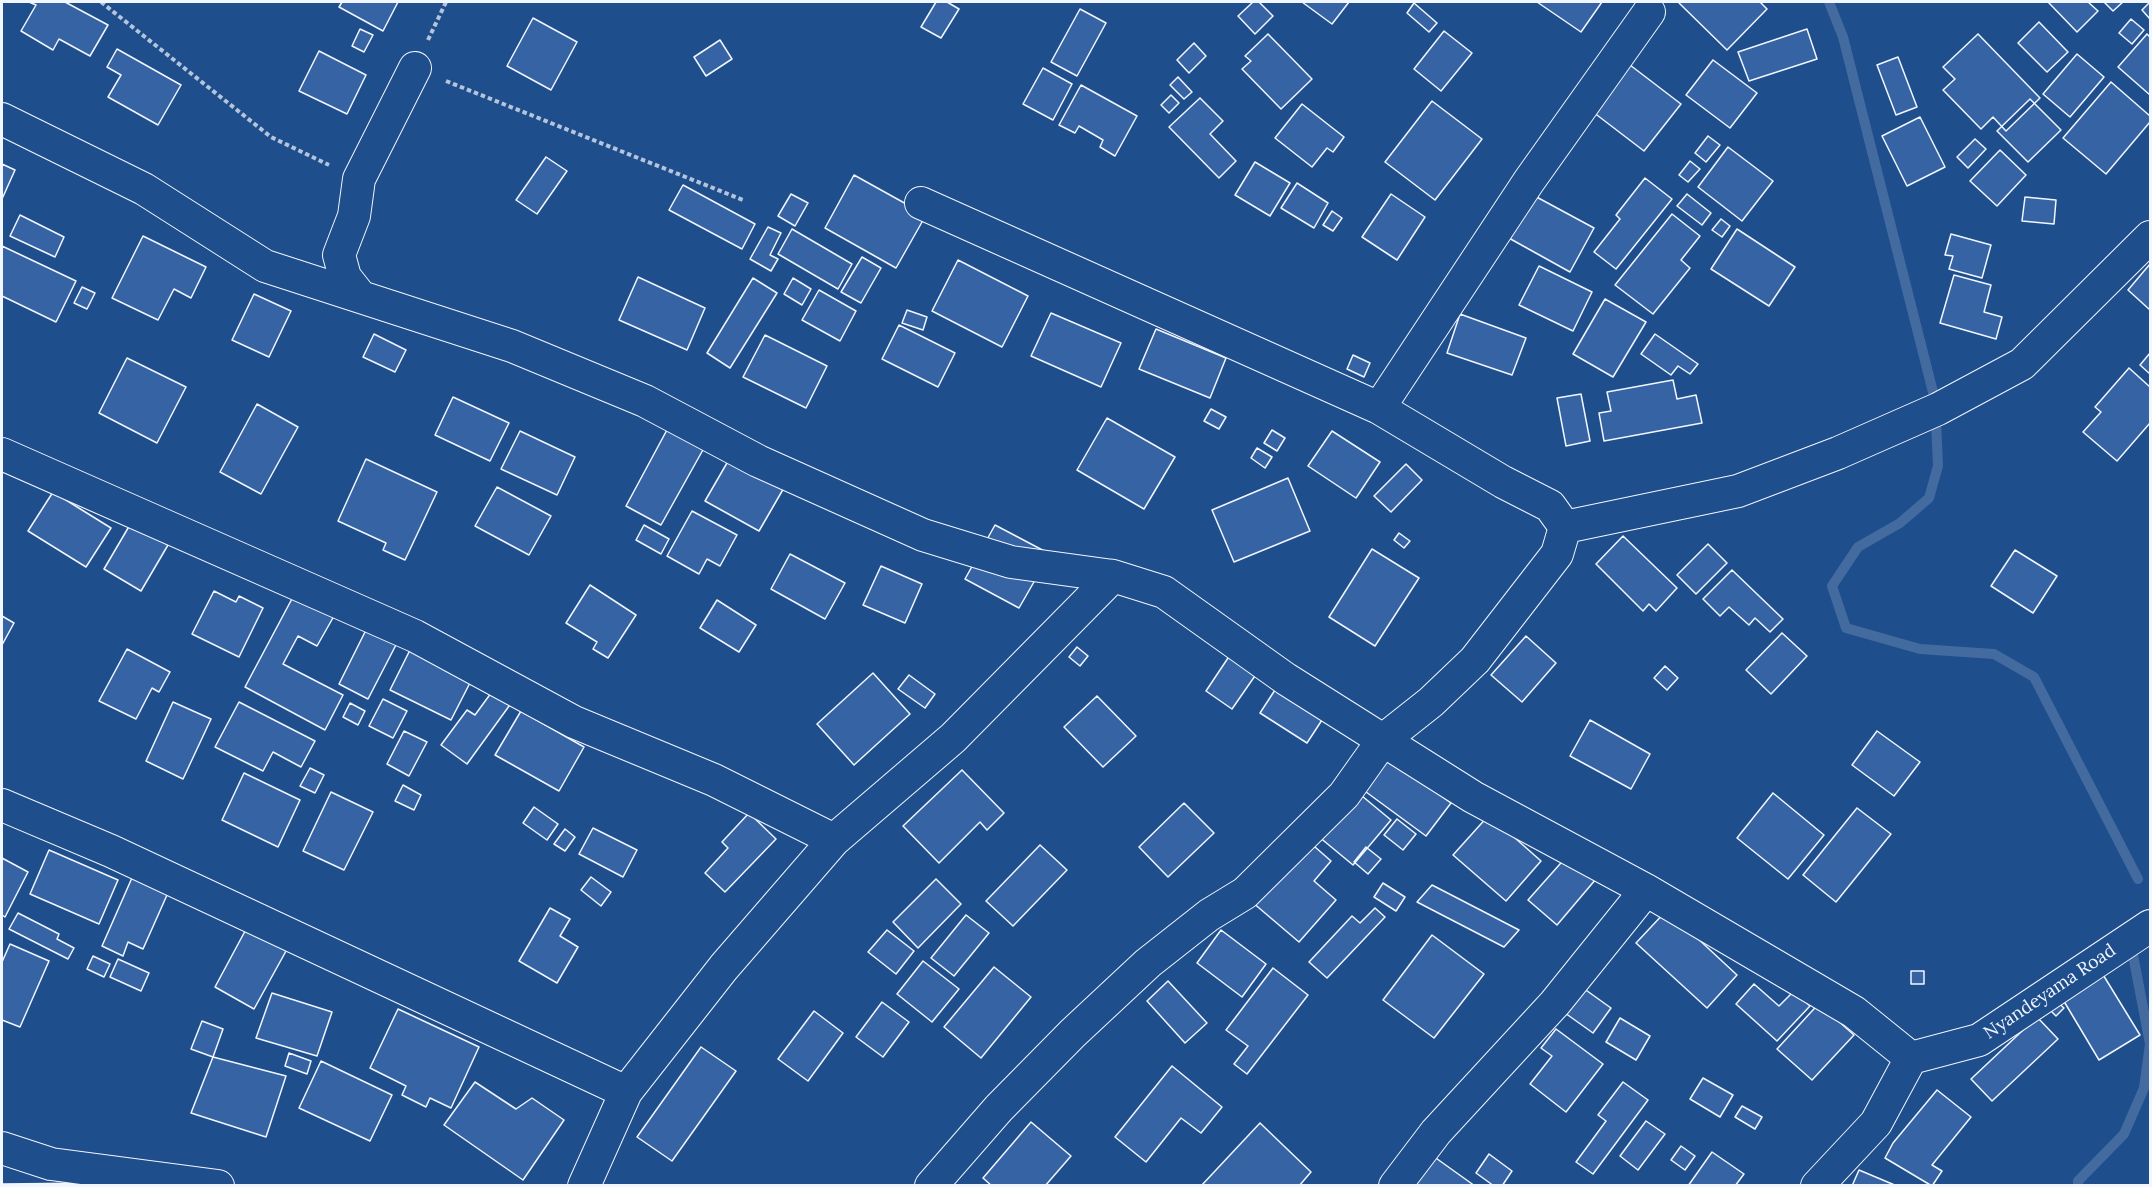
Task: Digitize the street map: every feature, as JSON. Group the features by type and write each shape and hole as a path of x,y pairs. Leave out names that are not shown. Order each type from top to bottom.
{"street":[{"path":"1379,408 1529,181 1649,12"},
{"path":"360,296 345,277 339,255 354,216 359,179 415,68"},
{"path":"2,119 144,189 265,266 512,346 645,401 758,461 923,535 1011,562 1113,576 1164,592 1286,679 1473,797 1646,890 1854,1012 1911,1058 1876,1123 1817,1185"},
{"path":"921,203 1379,408 1503,482 1550,506 1565,527"},
{"path":"1565,527 1738,491 1838,453 1938,410 2022,364 2151,237"},
{"path":"2,454 415,636 574,722 714,780 834,840"},
{"path":"931,1185 999,1108 1073,1033 1139,970 1209,915 1245,893 1344,795 1383,740 1431,702 1476,660 1557,554 1565,527"},
{"path":"584,1185 626,1092 724,967 834,840 953,738 1113,576"},
{"path":"2,805 132,861 626,1092"},
{"path":"1395,1185 1436,1132 1555,1003 1646,890"},
{"name":"Nyandeyama Road","path":"1911,1058 1979,1040 2151,926"},
{"path":"2,1148 51,1164 218,1185"}],"path":[{"path":"101,2 272,137 359,179"},
{"path":"446,2 415,68 743,200"}],"building":[{"path":"29,2 65,2 108,25 90,56 59,39 53,50 21,31 36,5"},
{"path":"342,2 398,2 383,31 339,7"},
{"path":"936,2 947,2 959,9 941,38 921,27"},
{"path":"1253,2 1259,2 1273,16 1255,34 1238,16"},
{"path":"1302,2 1349,2 1332,24"},
{"path":"1537,2 1602,2 1581,32"},
{"path":"1678,2 1760,2 1767,9 1727,50"},
{"path":"2048,2 2088,2 2098,11 2077,32"},
{"path":"2104,2 2123,2 2113,11"},
{"path":"2150,2 2150,19 2142,10"},
{"path":"1414,3 1437,23 1429,32 1407,13"},
{"path":"1080,9 1106,23 1077,76 1051,62"},
{"path":"533,18 577,42 551,90 507,66"},
{"path":"2131,19 2144,30 2132,44 2119,33"},
{"path":"2039,22 2068,52 2047,72 2018,43"},
{"path":"360,29 373,35 364,52 352,46"},
{"path":"1807,29 1817,59 1749,81 1738,52"},
{"path":"1444,31 1472,53 1441,91 1414,69"},
{"path":"1268,34 1312,79 1281,109 1242,69 1251,61 1245,56"},
{"path":"1978,34 2040,98 2006,131 1993,117 1981,129 1943,90 1955,79 1943,67"},
{"path":"2147,34 2150,37 2150,95 2118,67"},
{"path":"720,40 732,59 706,76 694,57"},
{"path":"1194,43 1206,56 1189,73 1177,60"},
{"path":"117,49 181,85 158,125 108,97 121,75 107,67"},
{"path":"319,51 366,75 347,114 299,91"},
{"path":"2077,54 2104,77 2070,117 2043,94"},
{"path":"1898,57 1917,107 1896,115 1877,65"},
{"path":"1713,60 1757,93 1730,128 1686,95"},
{"path":"1630,65 1681,104 1644,151 1593,112"},
{"path":"1043,68 1072,84 1053,120 1023,104"},
{"path":"1178,77 1192,92 1184,99 1170,85"},
{"path":"2111,82 2150,116 2150,122 2106,174 2063,138"},
{"path":"1081,85 1137,116 1115,156 1100,147 1103,140 1079,126 1075,133 1059,125"},
{"path":"1171,95 1179,103 1169,113 1161,105"},
{"path":"1200,98 1223,121 1210,134 1236,161 1219,178 1169,127"},
{"path":"2030,99 2061,130 2028,162 1997,131"},
{"path":"1432,101 1482,139 1435,200 1385,162"},
{"path":"1302,104 1344,137 1333,152 1327,148 1312,167 1275,138"},
{"path":"1920,117 1945,167 1907,186 1882,136"},
{"path":"1708,136 1720,145 1706,162 1695,153"},
{"path":"1975,139 1986,149 1968,168 1957,157"},
{"path":"1728,147 1773,181 1742,221 1698,187"},
{"path":"2000,150 2026,175 1997,206 1970,181"},
{"path":"546,157 567,171 537,214 516,200"},
{"path":"1690,161 1700,169 1688,182 1679,175"},
{"path":"1255,162 1290,183 1270,216 1235,195"},
{"path":"2,164 15,170 2,199"},
{"path":"854,175 926,215 896,268 825,228"},
{"path":"1645,178 1672,199 1616,269 1594,252 1620,219 1616,215"},
{"path":"1297,183 1328,203 1314,228 1281,208"},
{"path":"683,185 755,224 742,249 669,210"},
{"path":"791,194 808,203 795,226 778,216"},
{"path":"1391,194 1425,217 1397,260 1362,237"},
{"path":"1531,194 1594,228 1570,272 1507,237"},
{"path":"1687,194 1711,213 1702,225 1677,206"},
{"path":"2025,197 2056,200 2054,224 2022,221"},
{"path":"1332,211 1342,218 1333,231 1323,225"},
{"path":"1672,214 1700,236 1681,260 1690,268 1653,314 1615,285"},
{"path":"20,215 64,237 55,257 10,236"},
{"path":"1721,219 1730,226 1722,237 1712,230"},
{"path":"768,227 781,233 770,255 778,259 771,271 750,259"},
{"path":"792,229 852,264 838,289 778,254"},
{"path":"1737,229 1795,267 1769,306 1711,269"},
{"path":"1951,234 1991,245 1982,278 1949,269 1953,256 1945,255"},
{"path":"143,236 206,267 191,298 174,289 158,320 112,298"},
{"path":"2,246 76,281 56,322 2,296"},
{"path":"862,257 881,268 861,303 841,292"},
{"path":"958,260 1028,296 1002,347 932,311"},
{"path":"2150,264 2150,310 2128,290"},
{"path":"1539,266 1592,292 1573,331 1519,305"},
{"path":"1954,275 1991,285 1984,312 2002,317 1996,339 1940,323"},
{"path":"638,277 705,308 687,350 619,320"},
{"path":"753,278 777,293 730,368 707,353"},
{"path":"793,278 811,289 802,305 784,294"},
{"path":"82,287 95,293 87,309 74,303"},
{"path":"819,290 856,311 840,341 802,320"},
{"path":"254,294 291,311 269,357 232,340"},
{"path":"1605,299 1646,322 1613,377 1573,354"},
{"path":"907,310 927,317 923,330 902,323"},
{"path":"1051,313 1121,343 1101,387 1031,356"},
{"path":"1460,314 1526,338 1512,375 1447,353"},
{"path":"899,325 955,353 938,387 882,359"},
{"path":"1156,329 1226,358 1210,398 1139,369"},
{"path":"374,334 406,350 395,372 363,357"},
{"path":"1655,334 1698,364 1690,374 1678,366 1671,375 1641,354"},
{"path":"765,335 827,366 806,408 743,377"},
{"path":"2150,353 2150,374 2140,365"},
{"path":"1353,355 1370,363 1364,377 1347,369"},
{"path":"127,358 186,387 157,443 99,413"},
{"path":"2129,368 2150,387 2150,423 2117,461 2083,432 2101,412 2095,407"},
{"path":"1673,380 1677,399 1696,395 1702,423 1604,441 1599,413 1611,411 1607,392"},
{"path":"1581,394 1590,441 1566,446 1557,398"},
{"path":"453,397 509,423 490,461 435,435"},
{"path":"257,404 298,427 261,494 220,472"},
{"path":"1211,409 1226,417 1219,429 1204,421"},
{"path":"1107,418 1175,457 1144,509 1077,470"},
{"path":"668,428 704,448 661,525 626,506"},
{"path":"1272,430 1285,438 1277,451 1264,443"},
{"path":"520,431 575,457 557,495 501,469"},
{"path":"1332,431 1380,462 1356,498 1308,466"},
{"path":"1257,448 1272,457 1265,468 1251,458"},
{"path":"731,456 785,486 759,531 705,501"},
{"path":"366,459 437,492 405,560 383,550 386,543 338,521"},
{"path":"1406,464 1422,480 1391,512 1374,496"},
{"path":"1288,478 1310,531 1234,562 1212,510"},
{"path":"497,487 551,516 529,555 475,526"},
{"path":"53,492 111,528 86,567 28,531"},
{"path":"692,511 737,535 720,566 707,559 699,574 667,556"},
{"path":"131,523 168,545 141,591 104,569"},
{"path":"644,525 669,539 661,554 636,540"},
{"path":"995,525 1050,554 1019,608 965,579"},
{"path":"1399,533 1410,541 1404,548 1394,540"},
{"path":"1623,536 1677,588 1656,611 1649,604 1643,611 1596,564"},
{"path":"1708,544 1727,563 1696,594 1677,575"},
{"path":"1372,549 1419,578 1375,646 1329,617"},
{"path":"2015,550 2057,576 2033,613 1991,586"},
{"path":"790,554 845,583 825,619 771,589"},
{"path":"881,566 922,584 905,623 863,605"},
{"path":"1732,570 1783,619 1770,632 1755,618 1749,625 1729,607 1720,616 1703,599"},
{"path":"590,585 636,615 608,658 593,649 597,642 566,623"},
{"path":"214,591 236,602 239,596 263,608 239,657 192,634"},
{"path":"294,595 334,616 317,646 298,636 283,664 343,695 325,730 245,687"},
{"path":"717,600 756,625 739,652 700,628"},
{"path":"2,616 14,623 2,645"},
{"path":"368,626 398,641 368,699 339,684"},
{"path":"1782,633 1807,656 1771,694 1746,670"},
{"path":"1526,636 1556,663 1522,702 1491,675"},
{"path":"412,646 473,677 451,720 390,690"},
{"path":"1077,647 1088,656 1080,666 1069,657"},
{"path":"127,649 170,672 159,692 152,688 136,719 99,701"},
{"path":"1232,652 1259,670 1232,709 1206,691"},
{"path":"1665,666 1678,678 1667,690 1654,678"},
{"path":"873,673 910,714 854,765 817,724"},
{"path":"909,675 935,694 925,708 898,689"},
{"path":"494,689 512,702 467,764 441,745 467,710 475,715"},
{"path":"1275,690 1322,720 1307,743 1260,713"},
{"path":"1097,696 1136,736 1103,767 1064,727"},
{"path":"383,699 407,711 393,738 369,726"},
{"path":"173,702 211,719 183,779 146,761"},
{"path":"239,702 315,741 301,767 273,752 263,771 215,747"},
{"path":"350,703 365,711 358,725 343,717"},
{"path":"521,711 584,747 559,791 495,755"},
{"path":"1590,720 1650,754 1631,789 1570,756"},
{"path":"404,731 427,742 409,776 387,764"},
{"path":"1877,731 1920,762 1894,796 1852,765"},
{"path":"1387,756 1451,803 1426,836 1362,789"},
{"path":"310,768 324,775 315,793 300,786"},
{"path":"962,770 1004,813 987,830 980,822 939,863 903,826"},
{"path":"244,773 300,800 278,847 222,820"},
{"path":"403,785 421,795 414,810 395,801"},
{"path":"1356,791 1391,820 1353,865 1318,836"},
{"path":"331,792 373,812 344,870 303,851"},
{"path":"1773,793 1824,835 1788,879 1737,838"},
{"path":"1184,803 1214,833 1168,877 1139,847"},
{"path":"534,807 558,824 547,840 523,823"},
{"path":"1857,808 1891,834 1836,902 1803,875"},
{"path":"749,813 776,839 725,892 705,873 728,848 722,842"},
{"path":"1489,815 1541,861 1506,901 1453,855"},
{"path":"1397,819 1416,834 1403,850 1384,835"},
{"path":"593,828 637,850 623,877 579,854"},
{"path":"565,829 575,837 565,851 554,844"},
{"path":"1307,840 1331,861 1314,881 1336,900 1299,942 1252,902"},
{"path":"1040,845 1067,870 1013,926 986,901"},
{"path":"1366,847 1381,859 1368,874 1354,862"},
{"path":"49,850 118,880 99,924 30,894"},
{"path":"1568,855 1596,879 1557,925 1528,900"},
{"path":"2,858 28,872 5,917 2,915"},
{"path":"135,871 171,886 143,949 128,942 123,956 102,946"},
{"path":"591,877 611,892 601,906 581,890"},
{"path":"936,879 961,904 918,948 893,922"},
{"path":"1383,883 1405,897 1396,911 1374,897"},
{"path":"1432,885 1519,930 1504,947 1417,902"},
{"path":"550,908 570,919 560,936 578,947 557,983 519,961"},
{"path":"1375,908 1385,917 1327,978 1309,962 1352,916 1360,923"},
{"path":"1667,910 1737,975 1707,1008 1636,943"},
{"path":"18,913 59,934 57,939 74,948 68,959 9,929"},
{"path":"966,915 989,933 954,976 931,958"},
{"path":"251,920 291,942 254,1009 215,987"},
{"path":"887,930 914,951 896,974 868,952"},
{"path":"1221,930 1266,964 1242,997 1197,963"},
{"path":"1432,935 1484,974 1434,1038 1383,1000"},
{"path":"10,944 49,961 20,1027 2,1020 2,962"},
{"path":"93,956 110,964 104,977 87,969"},
{"path":"118,959 149,973 141,991 110,977"},
{"path":"923,961 959,989 932,1022 897,994"},
{"path":"994,967 1031,997 981,1058 944,1027"},
{"path":"1273,968 1308,995 1247,1074 1234,1064 1248,1046 1226,1030"},
{"path":"1911,971 1924,971 1924,984 1911,984"},
{"path":"2102,973 2140,1035 2099,1060 2062,998"},
{"path":"1168,981 1207,1023 1185,1043 1147,1001"},
{"path":"1754,984 1779,1006 1794,991 1810,1006 1777,1041 1736,1004"},
{"path":"1583,988 1611,1008 1593,1033 1565,1013"},
{"path":"272,993 332,1012 317,1056 256,1038"},
{"path":"1824,998 1836,1019 1854,1035 1812,1080 1777,1049"},
{"path":"2054,999 2064,1008 2056,1016 2047,1007"},
{"path":"882,1002 909,1022 883,1057 856,1037"},
{"path":"398,1009 479,1047 451,1108 430,1098 426,1107 402,1095 406,1086 370,1068"},
{"path":"814,1011 843,1033 808,1081 778,1059"},
{"path":"2037,1017 2058,1039 1992,1101 1971,1079"},
{"path":"1620,1018 1650,1036 1636,1060 1606,1042"},
{"path":"202,1021 223,1029 213,1057 191,1049"},
{"path":"1556,1029 1603,1064 1566,1112 1530,1084 1552,1056 1541,1048"},
{"path":"701,1047 736,1071 672,1161 637,1137"},
{"path":"289,1053 311,1061 307,1074 285,1066"},
{"path":"213,1057 286,1076 266,1137 191,1113"},
{"path":"321,1061 392,1095 370,1141 299,1108"},
{"path":"1172,1066 1222,1107 1201,1133 1181,1118 1146,1162 1115,1137"},
{"path":"1703,1078 1733,1095 1720,1117 1690,1099"},
{"path":"475,1082 516,1109 532,1098 564,1120 523,1180 444,1125"},
{"path":"1623,1082 1648,1100 1593,1174 1576,1162 1606,1121 1598,1115"},
{"path":"1937,1090 1971,1117 1932,1165 1942,1171 1932,1186 1885,1158 1893,1143"},
{"path":"1742,1106 1762,1117 1755,1129 1735,1117"},
{"path":"1646,1121 1665,1134 1638,1170 1620,1156"},
{"path":"1031,1122 1071,1156 1045,1186 992,1186 983,1178"},
{"path":"1260,1123 1311,1172 1299,1186 1201,1186"},
{"path":"1681,1146 1695,1156 1685,1170 1671,1160"},
{"path":"1712,1152 1744,1174 1735,1186 1688,1186"},
{"path":"1489,1154 1512,1171 1502,1186 1494,1186 1476,1173"},
{"path":"1433,1156 1475,1186 1412,1186"},
{"path":"1859,1170 1897,1186 1852,1186"},
{"path":"93,1183 93,1186 2,1186 2,1184"}],"waterway":[{"path":"1829,2 1843,37 1935,400 1938,466 1929,498 1900,523 1858,547 1832,586 1846,628 1920,649 1994,654 2034,677 2138,879"},
{"path":"2078,1186 2078,1181 2124,1134 2144,1088 2150,1044 2133,955"}]}
